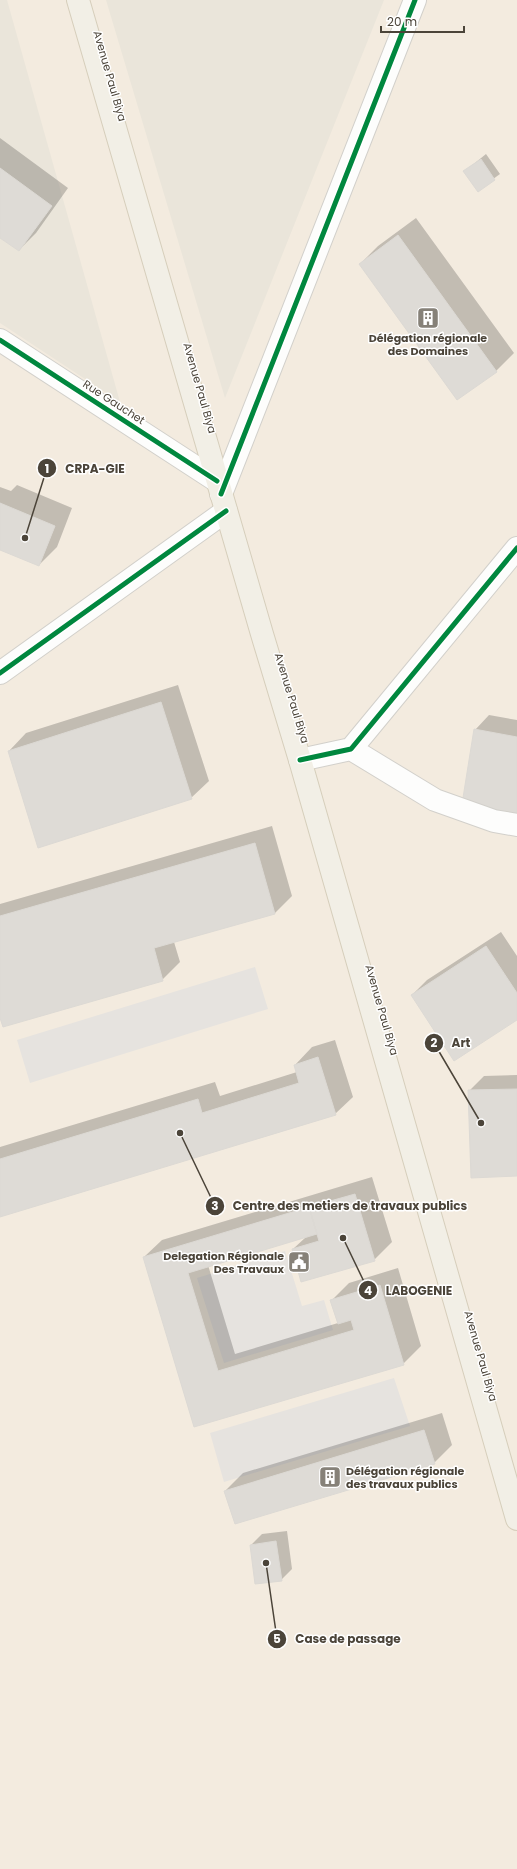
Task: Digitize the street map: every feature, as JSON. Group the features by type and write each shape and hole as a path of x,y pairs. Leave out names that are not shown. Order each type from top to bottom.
{"main road":[{"name":"Avenue Paul Biya","path":"78,0 221,495 300,760 515,1506"}],"street":[{"path":"0,673 221,495 415,0"},
{"name":"Rue Gauchet","path":"0,340 221,495"},
{"path":"300,760 351,749 517,548"},
{"path":"351,749 435,800 494,821 517,825"}],"shaded area":[{"path":"0,0 517,0 517,1869 0,1869"},
{"path":"0,0 7,0 120,402 0,323"},
{"path":"106,0 384,0 225,398"},
{"path":"255,967 268,1009 30,1083 17,1040"},
{"path":"285,1251 302,1306 324,1300 333,1330 224,1363 197,1278"},
{"path":"394,1378 410,1426 224,1482 210,1433"}],"building":[{"path":"481,159 495,180 478,192 463,171"},
{"path":"0,168 52,206 19,251 0,238"},
{"name":"Délégation régionale des Domaines","path":"398,235 497,372 457,400 359,264"},
{"path":"0,503 55,526 39,566 0,550"},
{"path":"161,702 192,799 38,848 8,751"},
{"path":"474,729 517,737 517,814 462,804"},
{"path":"255,843 275,914 154,948 163,981 3,1027 0,1018 0,916"},
{"path":"486,946 517,993 517,1020 454,1061 411,995"},
{"path":"318,1057 336,1115 0,1217 0,1159 198,1099 202,1113 299,1083 294,1065"},
{"path":"517,1089 517,1176 471,1178 468,1090"},
{"path":"355,1194 375,1261 301,1282 292,1249 319,1241 309,1207"},
{"path":"309,1207 317,1234 188,1273 218,1371 354,1330 351,1320 338,1324 330,1300 380,1285 404,1365 194,1427 143,1257"},
{"name":"Délégation régionale des travaux publics","path":"424,1430 435,1464 235,1524 224,1491"},
{"path":"276,1541 282,1581 255,1584 250,1545"}],"cycle path":[{"path":"221,494 415,0"},
{"path":"0,340 217,481"},
{"path":"0,673 226,511"},
{"path":"300,760 351,749 517,548"}],"place":[{"name":"Délégation régionale des Domaines","path":"428,318"},
{"name":"CRPA-GIE","path":"25,538"},
{"name":"Art","path":"481,1123"},
{"name":"Centre des metiers de travaux publics","path":"180,1133"},
{"name":"LABOGENIE","path":"343,1238"},
{"name":"Delegation Régionale Des Travaux","path":"299,1262"},
{"name":"Délégation régionale des travaux publics","path":"330,1477"},
{"name":"Case de passage","path":"266,1563"}]}
